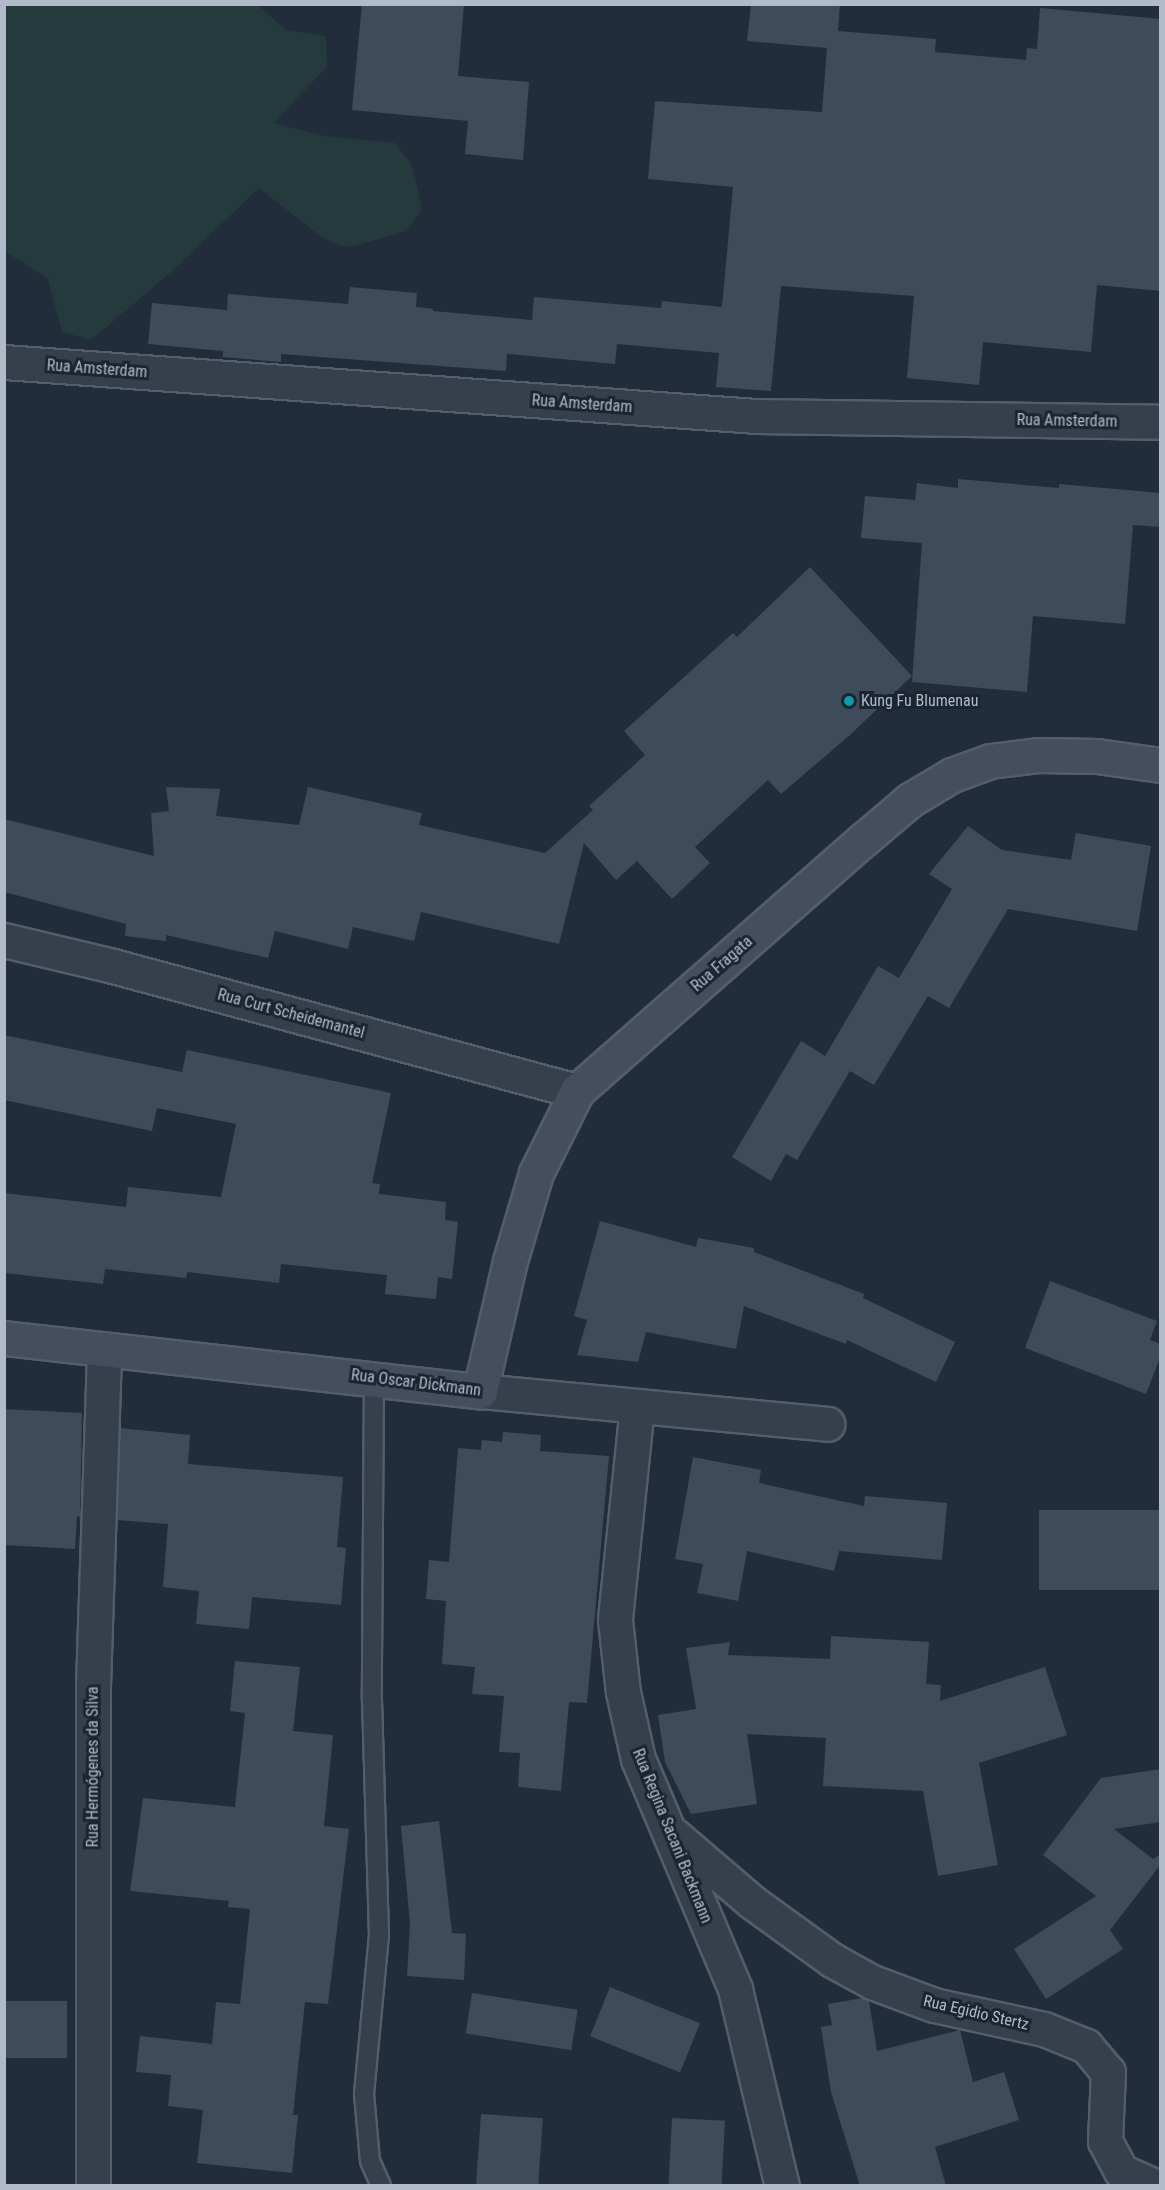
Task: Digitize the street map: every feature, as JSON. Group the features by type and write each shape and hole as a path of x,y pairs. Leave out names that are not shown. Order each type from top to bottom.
{"street":[{"name":"Rua Amsterdam","path":"4,362 755,416 1161,422"},
{"name":"Rua Fragata","path":"480,1391 510,1261 536,1173 577,1091 894,813 910,800 952,775 990,761 1038,755 1097,756 1161,765"},
{"name":"Rua Curt Scheidemantel","path":"4,940 124,969 577,1091"},
{"name":"Rua Oscar Dickmann","path":"4,1338 480,1391 827,1424"},
{"name":"Rua Hermógenes da Silva","path":"93,2186 93,1685 104,1349"},
{"name":"Rua Regina Sacani Backmann","path":"637,1407 615,1620 623,1692 638,1759 735,1989 782,2186"},
{"name":"Rua Egidio Stertz","path":"669,1831 752,1902 832,1960 872,1982 934,2005 1044,2029 1086,2046 1108,2072 1105,2141 1121,2171 1155,2186"}],"lane":[{"path":"374,1378 372,1700 380,1935 364,2094 370,2161 381,2186"}],"green space":[{"path":"4,5 257,5 286,30 326,36 327,67 273,123 325,136 395,143 412,165 422,209 407,231 355,246 341,246 323,238 259,188 169,274 91,340 62,332 48,279 5,251"}],"building":[{"path":"362,4 464,4 458,76 529,82 523,160 465,154 468,121 352,110"},
{"path":"751,4 840,4 838,31 936,39 935,52 1026,60 1027,48 1037,49 1040,8 1161,19 1161,291 1097,285 1091,352 983,342 979,385 907,378 914,296 781,286 771,391 716,387 719,353 617,344 615,364 507,354 506,371 281,354 281,362 223,357 223,351 148,344 152,303 227,310 228,294 348,304 350,287 417,293 416,307 433,309 433,311 532,320 534,297 661,308 662,301 722,307 733,187 648,179 655,101 822,112 827,48 747,41"},
{"path":"958,479 1059,488 1059,484 1161,493 1161,527 1133,525 1125,624 1033,616 1027,692 912,682 922,543 861,538 865,496 915,500 917,483 958,488"},
{"path":"810,567 912,676 850,735 781,794 768,780 695,847 710,863 672,899 637,861 616,880 584,843 559,944 421,912 414,941 353,927 348,949 275,931 268,958 166,935 166,941 125,936 126,924 4,892 4,819 154,856 151,813 169,811 166,787 220,789 216,816 299,825 308,787 422,813 419,825 545,853 593,810 589,806 645,755 624,731 733,633 737,637"},
{"path":"968,826 1002,850 1071,860 1076,833 1151,846 1137,931 1008,909 949,1008 928,996 874,1085 850,1071 797,1160 786,1154 771,1181 732,1157 801,1041 825,1056 878,966 899,978 952,889 929,874"},
{"path":"4,1035 182,1072 187,1050 391,1093 372,1183 380,1184 379,1194 446,1202 445,1220 458,1222 452,1279 438,1277 436,1299 385,1294 387,1275 281,1264 279,1283 187,1272 186,1278 105,1269 103,1284 4,1273 4,1193 126,1207 128,1187 221,1197 236,1124 157,1108 152,1131 4,1100"},
{"path":"600,1221 696,1247 698,1238 754,1248 754,1252 864,1294 863,1298 955,1342 936,1382 847,1340 846,1344 744,1306 736,1349 646,1332 638,1362 577,1355 587,1320 574,1316"},
{"path":"1050,1281 1157,1321 1150,1340 1161,1344 1161,1355 1146,1394 1025,1348"},
{"path":"4,1409 82,1413 80,1517 77,1516 75,1549 4,1545"},
{"path":"120,1428 190,1435 188,1464 343,1477 337,1547 346,1548 341,1605 252,1597 249,1629 196,1624 199,1591 163,1587 168,1524 117,1520"},
{"path":"503,1432 541,1435 540,1451 609,1456 587,1703 569,1702 561,1791 518,1787 520,1753 499,1752 504,1696 472,1694 475,1667 442,1664 446,1601 426,1599 429,1560 449,1562 458,1448 481,1450 482,1440 502,1442"},
{"path":"693,1457 761,1470 759,1483 864,1506 865,1496 947,1503 942,1560 839,1551 834,1571 747,1551 738,1601 697,1593 703,1564 675,1559"},
{"path":"1039,1510 1160,1510 1160,1590 1039,1590"},
{"path":"831,1636 929,1642 926,1684 941,1685 940,1701 1045,1667 1067,1735 979,1763 998,1865 938,1876 923,1791 823,1786 826,1738 747,1734 757,1804 691,1814 665,1762 658,1715 696,1709 686,1648 730,1642 728,1655 830,1659"},
{"path":"235,1661 300,1667 293,1731 333,1735 324,1826 349,1829 328,2004 305,2002 293,2115 298,2115 292,2173 197,2163 203,2110 168,2106 171,2075 136,2072 140,2036 212,2044 216,2002 240,2004 250,1909 228,1907 229,1901 130,1891 143,1798 235,1807 245,1713 230,1711"},
{"path":"1161,1769 1161,1822 1114,1829 1153,1859 1161,1854 1161,1864 1110,1930 1123,1949 1046,1999 1014,1949 1096,1896 1043,1855 1101,1778"},
{"path":"439,1821 452,1933 466,1934 464,1980 407,1976 410,1924 401,1826"},
{"path":"610,1987 700,2023 680,2072 590,2036"},
{"path":"472,1993 578,2010 571,2050 466,2033"},
{"path":"863,1998 869,2001 877,2051 960,2030 973,2082 1004,2072 1019,2120 935,2147 946,2186 860,2186 831,2092 821,2027 832,2025 828,2004"},
{"path":"4,2001 67,2001 67,2058 4,2058"},
{"path":"481,2114 543,2118 538,2186 476,2186"},
{"path":"672,2118 725,2121 722,2186 668,2186"}],"place":[{"name":"Kung Fu Blumenau","path":"849,701"}]}
